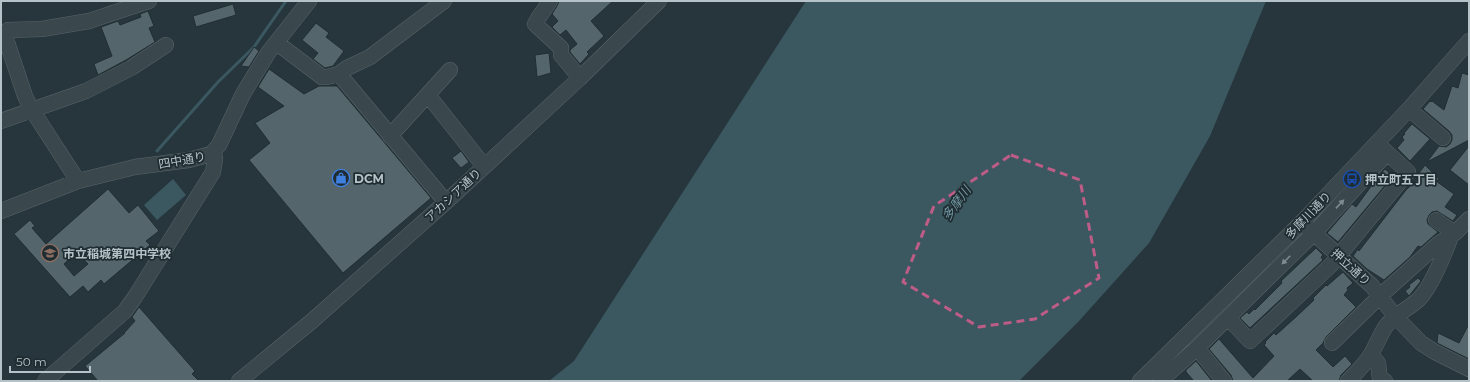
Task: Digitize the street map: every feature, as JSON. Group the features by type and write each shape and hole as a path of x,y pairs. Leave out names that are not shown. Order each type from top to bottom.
{"street":[{"path":"78,181 32,110 25,96 5,36 8,30 42,29 89,21 149,1"},
{"name":"四中通り","path":"1,211 78,181 135,167 202,157 211,154 219,145 244,94 268,53 309,1"},
{"path":"277,43 322,76 327,77 339,74 347,68 370,58 444,1"},
{"path":"550,1 535,24 561,48 561,55 580,78"},
{"name":"アカシア通り","path":"239,381 312,321 446,202 580,78 659,1"},
{"name":"多摩川通り","path":"1140,381 1171,361 1302,222 1382,148 1409,109 1469,41"},
{"path":"1,121 86,91 131,68 166,45"},
{"path":"390,136 450,70"},
{"path":"339,74 446,202"},
{"path":"428,95 484,166"},
{"path":"1409,109 1443,138"},
{"path":"1160,381 1171,361 1197,348 1314,233 1382,148 1408,172 1339,257 1250,341 1228,318"},
{"path":"45,381 125,311 132,302 213,172 216,159 214,151"},
{"path":"1332,343 1380,296 1438,244 1453,235 1469,219"},
{"path":"1436,220 1453,235"},
{"name":"押立通り","path":"1302,222 1367,282 1395,316 1421,343 1435,352 1469,369"},
{"path":"1348,381 1371,355 1385,327 1395,316 1417,301 1421,296 1453,235"},
{"path":"1197,348 1224,381"},
{"path":"1371,355 1378,363 1380,379 1385,381"},
{"path":"1171,361 1178,381"}],"highlighted area":[{"path":"1011,155 1080,180 1099,278 1035,319 979,327 903,282 934,206"}],"water":[{"name":"多摩川","path":"806,1 1266,1 1210,136 1149,243 1079,321 1019,381 549,381 574,361"},
{"path":"173,179 186,195 157,220 144,205"}],"building":[{"path":"559,1 613,1 591,21 604,36 587,52 589,54 580,64 570,52 570,50 577,44 566,30 560,35 552,27 558,21 552,14"},
{"path":"233,4 236,15 196,27 193,16"},
{"path":"148,11 154,26 149,28 155,42 98,75 94,64 112,56 101,27 118,21 120,25 141,17 140,14"},
{"path":"316,23 329,33 326,37 344,51 333,66 325,68 313,59 318,53 302,40"},
{"path":"254,47 259,51 249,67 241,66"},
{"path":"549,53 551,73 537,77 535,55"},
{"name":"DCM","path":"269,69 304,94 319,86 337,86 431,198 343,273 249,160 270,143 255,123 284,106 258,87"},
{"path":"1462,73 1469,75 1469,140 1427,162 1439,146 1446,147 1450,144 1452,135 1423,109 1430,101 1432,101 1444,110 1452,86 1458,88"},
{"path":"1412,124 1430,139 1410,161 1397,148 1404,140 1402,137 1405,134 1404,133"},
{"path":"1469,146 1469,185 1450,170"},
{"path":"461,151 469,162 461,168 452,158"},
{"path":"1425,165 1439,179 1436,181 1454,194 1445,207 1457,215 1453,221 1437,211 1432,212 1427,220 1428,224 1438,232 1421,247 1418,246 1410,257 1384,280 1367,269 1353,256 1358,249 1359,251 1406,190 1422,175 1419,173"},
{"path":"1385,169 1393,176 1338,242 1327,233 1352,204 1356,207 1372,184"},
{"path":"108,189 129,213 138,205 159,231 146,241 150,245 104,284 101,280 88,292 83,286 70,297 14,234 30,220 35,226 32,228 46,244","holes":["77,252 88,264 74,276 64,264"]},
{"path":"1316,248 1323,255 1321,257 1323,260 1250,328 1240,318 1247,312 1249,314 1254,309 1255,310 1282,283 1281,281"},
{"path":"1343,272 1353,283 1347,288 1348,290 1344,295 1356,307 1326,337 1323,343 1316,350 1333,367 1345,356 1352,364 1341,375 1339,381 1313,381 1300,369 1287,381 1233,381 1231,375 1209,349 1219,339 1253,378 1274,356 1264,345 1266,343 1265,342 1274,333 1276,335 1314,300 1313,298 1326,285 1327,286"},
{"path":"1418,278 1421,281 1409,296 1405,291 1410,287 1409,285"},
{"path":"139,307 195,371 192,374 199,381 98,381 85,366 125,333 135,321 132,317"},
{"path":"1469,324 1469,359 1437,343 1438,333 1459,343"},
{"path":"1196,361 1212,381 1194,381 1186,372 1186,370"}],"waterway":[{"path":"157,151 218,82 254,47 286,1"}],"place":[{"name":"DCM","path":"341,178"},
{"name":"押立町五丁目","path":"1352,179"},
{"name":"市立稲城第四中学校","path":"50,253"}]}
